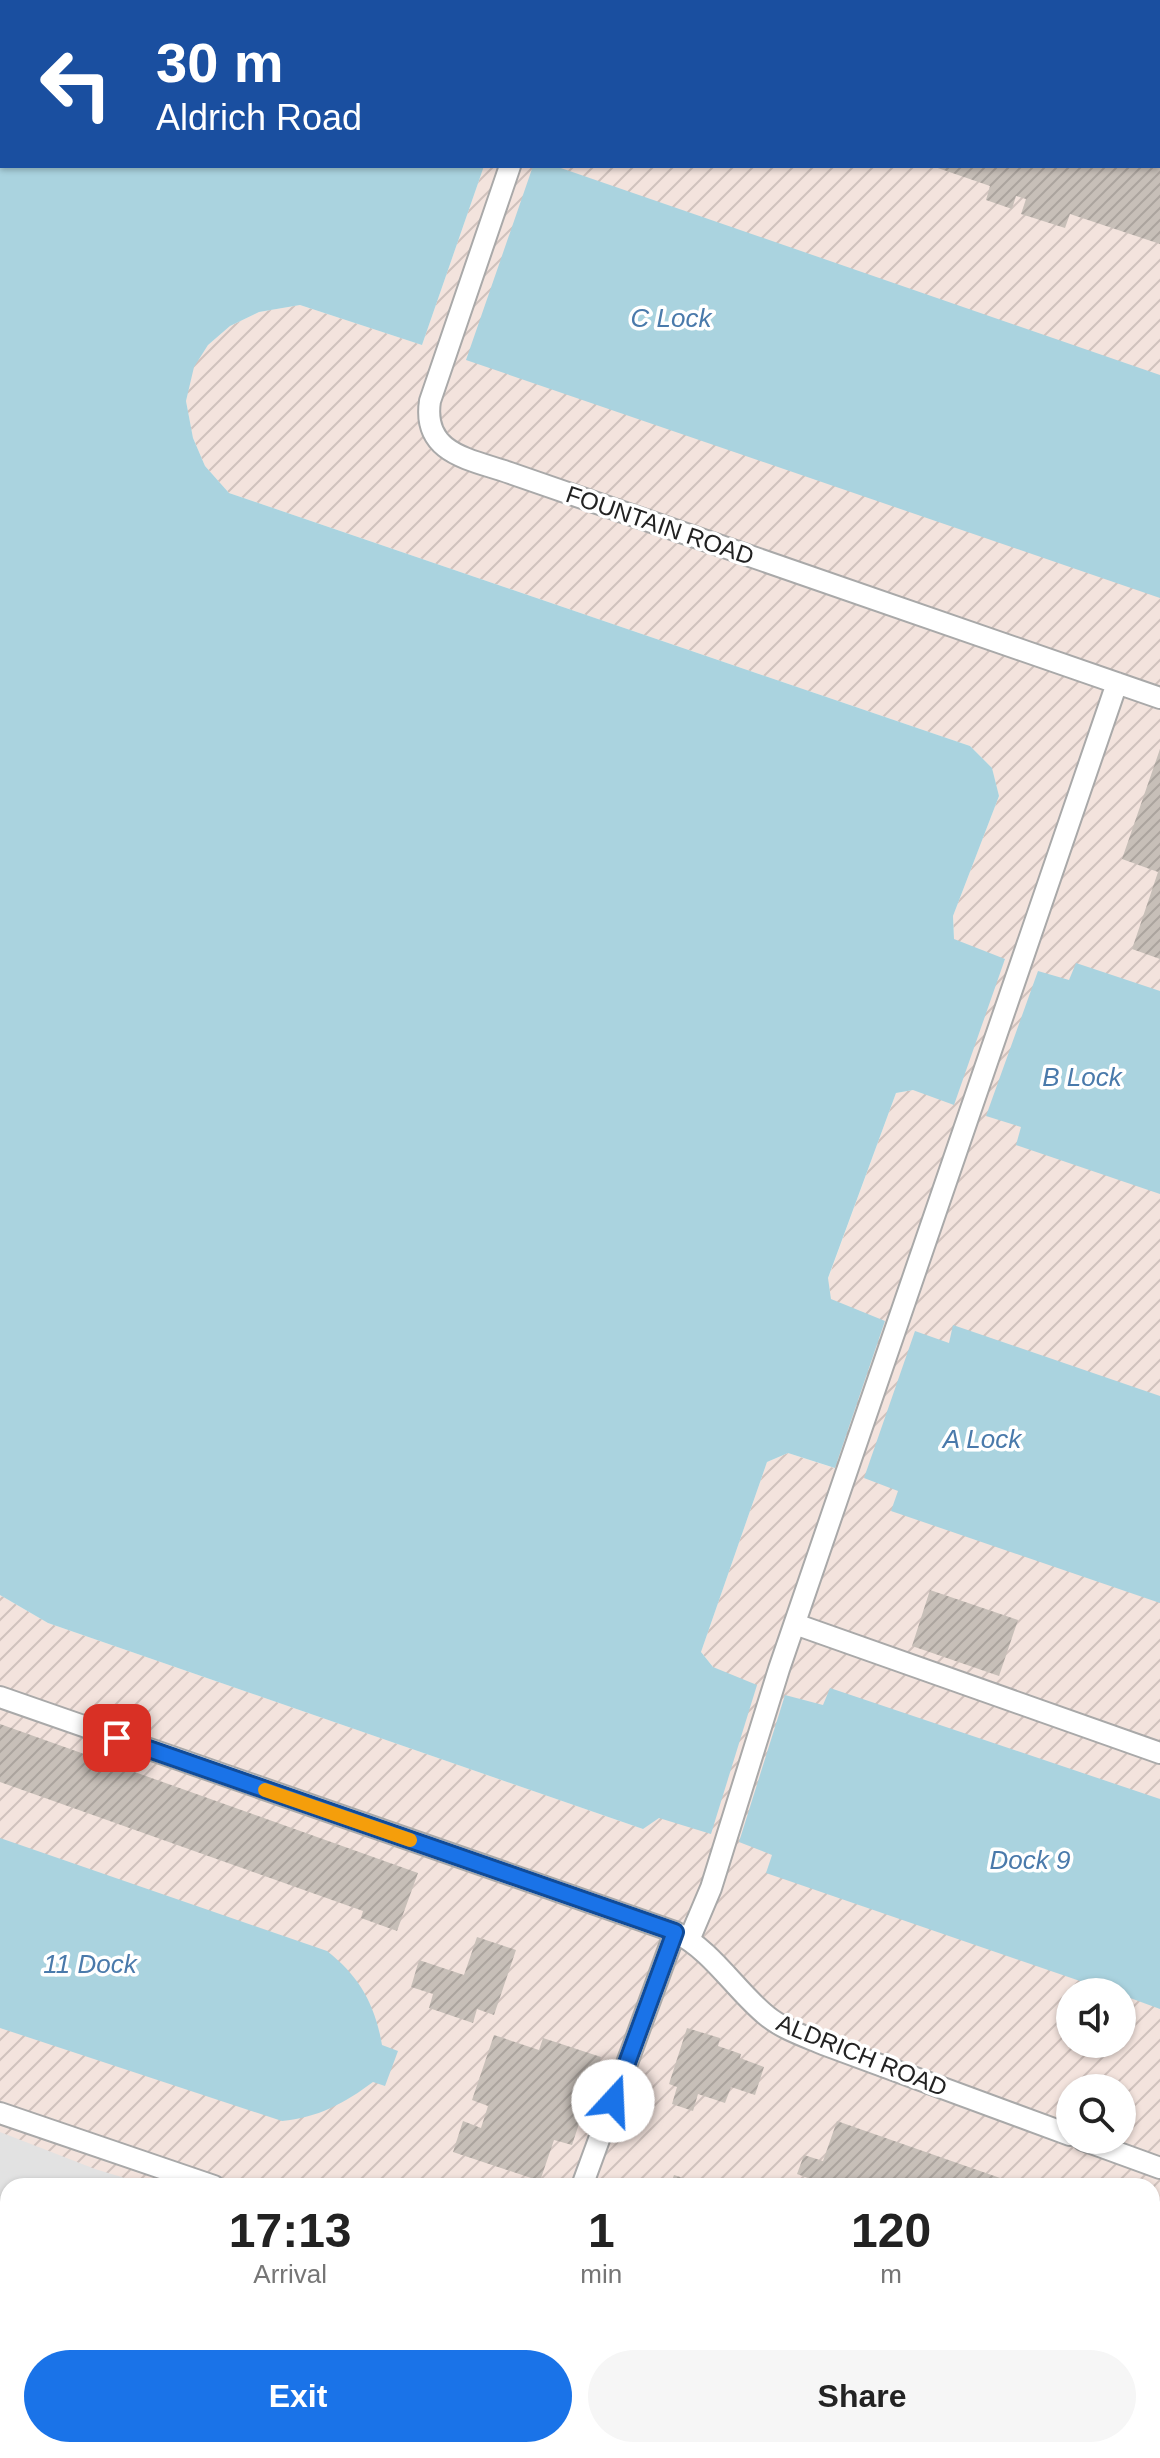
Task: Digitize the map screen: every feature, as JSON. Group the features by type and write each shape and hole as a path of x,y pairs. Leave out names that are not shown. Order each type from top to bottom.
{"lane":[{"name":"FOUNTAIN ROAD","path":"509,168 430,401 428,421 435,438 451,451 510,473 1160,698"},
{"path":"585,2178 682,1936 705,1905 772,1690 1117,683"},
{"path":"795,1624 1160,1753"},
{"name":"ALDRICH ROAD","path":"0,1697 682,1936 758,2008 784,2027 1056,2130"},
{"path":"0,2113 191,2178"},
{"path":"1122,2154 1160,2168"}],"shaded area":[{"path":"483,168 1160,168 1160,2178 0,2178 0,1595 48,1623 643,1829 713,1667 701,1652 767,1462 788,1453 834,1468 828,1279 896,1093 913,1090 1005,960 954,940 953,916 999,796 992,768 970,746 229,493 205,466 193,438 186,401 193,367 208,345 230,326 259,312 300,305 422,345"},
{"path":"0,2132 125,2178 0,2178"}],"water":[{"path":"0,168 483,168 422,345 300,305 259,312 230,326 208,345 194,367 186,401 193,438 205,466 229,493 970,746 992,768 999,796 953,916 954,939 1005,959 954,1105 913,1090 896,1093 828,1278 831,1299 885,1321 835,1468 788,1453 767,1462 701,1652 713,1667 757,1685 711,1834 659,1818 643,1829 48,1623 0,1595"},
{"name":"C Lock","path":"532,168 561,168 1160,375 1160,598 466,360"},
{"name":"B Lock","path":"1076,963 1160,991 1160,1194 1016,1145 1021,1127 986,1116 1038,971 1069,980"},
{"name":"A Lock","path":"953,1325 1160,1396 1160,1603 891,1511 898,1491 864,1478 915,1331 949,1343"},
{"name":"Dock 9","path":"830,1688 1160,1799 1160,2009 1136,2000 1136,1978 1071,1978 766,1873 772,1855 739,1842 785,1695 823,1705"},
{"name":"11 Dock","path":"0,1838 327,1951 348,1970 364,1992 382,2045 398,2051 385,2086 373,2082 330,2108 307,2117 282,2121 0,2028"}],"building":[{"path":"938,168 1160,168 1160,244 1070,214 1065,228 1021,214 1026,199 1016,196 1012,209 986,200 990,186"},
{"path":"1160,749 1160,959 1132,949 1158,872 1122,859"},
{"path":"930,1590 1018,1620 999,1676 912,1646"},
{"path":"0,1724 418,1873 397,1931 361,1918 363,1911 0,1782"},
{"path":"477,1937 516,1950 494,2015 477,2009 473,2023 429,2008 433,1994 411,1987 419,1960 464,1975"},
{"path":"687,2028 720,2038 718,2046 764,2067 755,2095 731,2087 725,2103 698,2094 693,2111 672,2104 677,2087 669,2084"},
{"path":"494,2035 539,2050 543,2038 601,2057 572,2145 554,2140 541,2178 531,2178 453,2152 463,2121 481,2128 488,2106 472,2100"},
{"path":"837,2121 1000,2178 808,2178 797,2174 804,2155 823,2161"}],"slow traffic":[{"path":"265,1790 410,1840"}],"route":[{"path":"117,1738 675,1932 613,2101"}]}
